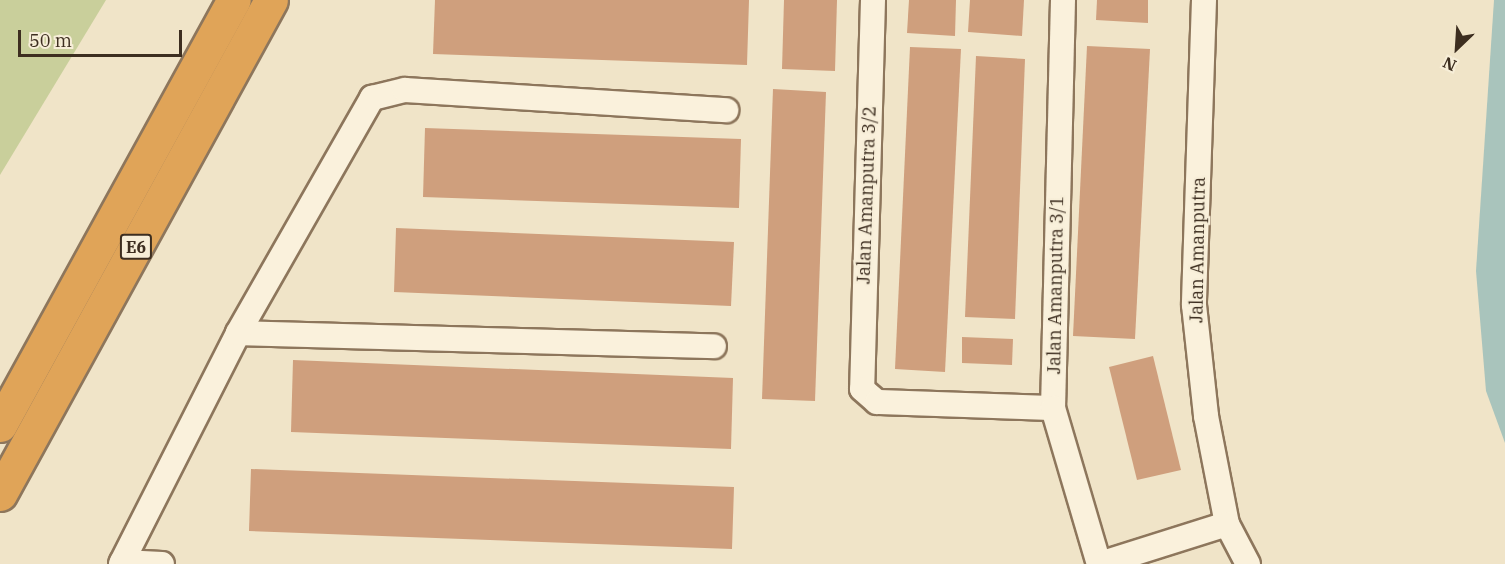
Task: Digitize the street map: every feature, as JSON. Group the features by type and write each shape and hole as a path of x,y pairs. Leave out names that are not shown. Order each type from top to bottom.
{"highway":[{"name":"E6","path":"0,425 234,0"},
{"name":"E6","path":"0,494 271,0"}],"street":[{"name":"Jalan Amanputra 3/2","path":"873,0 862,389 877,402 1053,408"},
{"name":"Jalan Amanputra 3/1","path":"1063,0 1053,408 1099,564"},
{"name":"Jalan Amanputra","path":"1204,0 1194,305 1206,416 1227,524 1248,564"},
{"path":"162,564 122,563 238,333 372,98 405,90 726,110"},
{"path":"238,333 714,346"},
{"path":"1099,564 1227,524"}],"green space":[{"path":"0,0 106,0 0,175"}],"water":[{"path":"1494,0 1505,0 1505,443 1486,391 1476,271"}],"building":[{"path":"435,0 749,0 747,65 433,54"},
{"path":"784,0 837,0 835,71 782,69"},
{"path":"909,0 956,0 955,36 907,33"},
{"path":"970,0 1024,0 1022,36 968,32"},
{"path":"1097,0 1148,0 1148,23 1096,20"},
{"path":"1087,46 1150,49 1135,339 1073,336"},
{"path":"910,47 961,49 945,372 895,369"},
{"path":"976,56 1025,59 1015,319 965,317"},
{"path":"773,89 826,92 815,401 762,399"},
{"path":"425,128 741,139 739,208 423,197"},
{"path":"396,228 734,242 731,306 394,292"},
{"path":"962,337 1013,339 1012,365 962,363"},
{"path":"1153,356 1181,470 1137,480 1109,367"},
{"path":"293,360 733,378 731,449 291,432"},
{"path":"251,469 734,487 732,549 249,531"}]}
